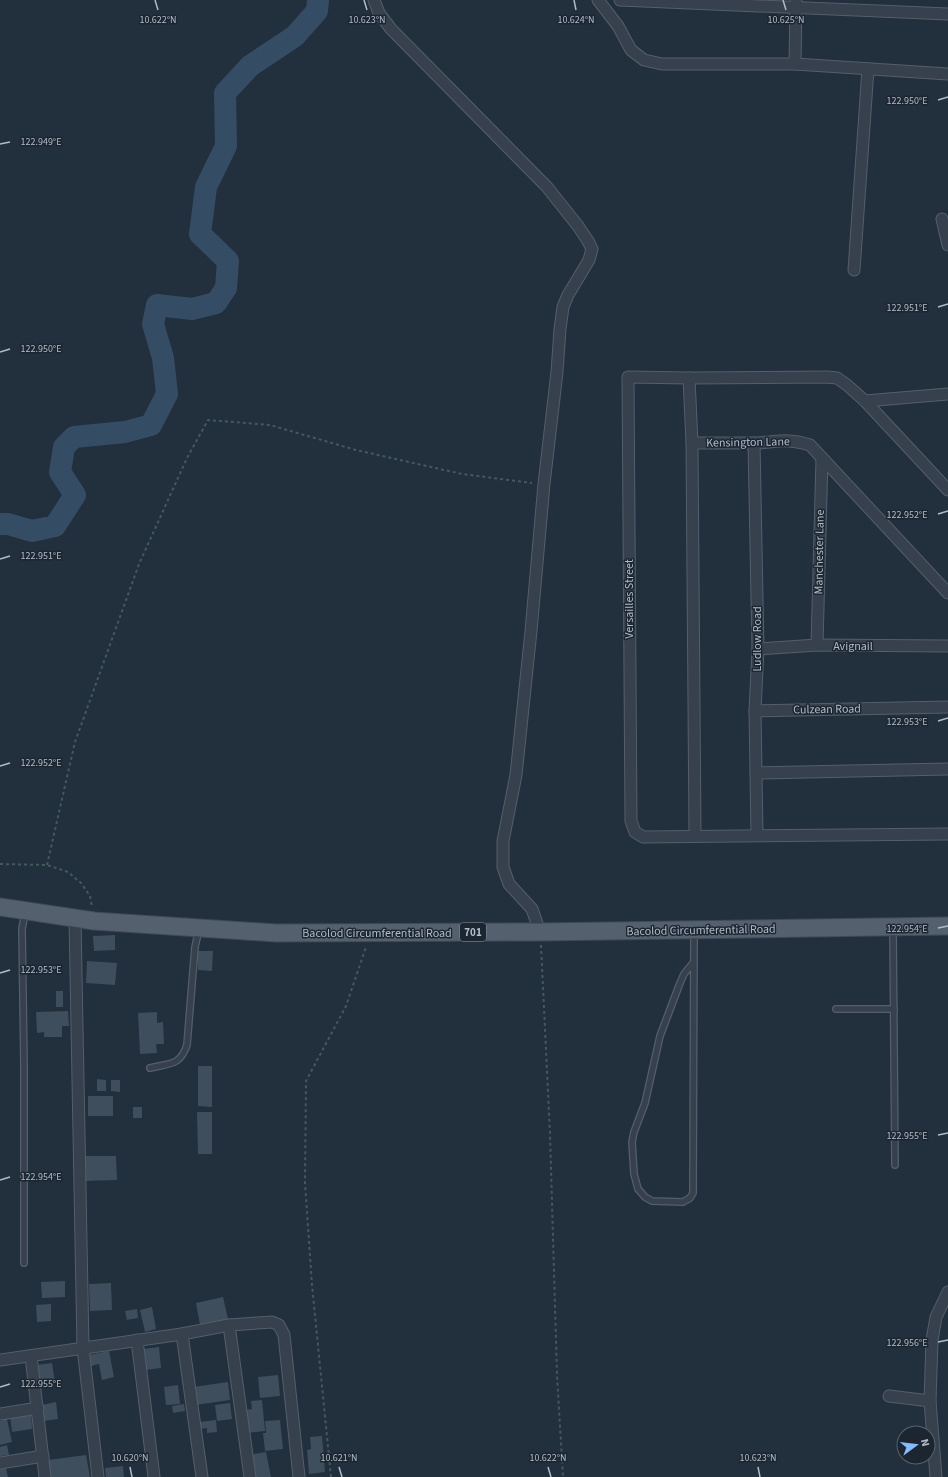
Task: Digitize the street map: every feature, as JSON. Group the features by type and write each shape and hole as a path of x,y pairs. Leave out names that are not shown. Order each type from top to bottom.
{"main road":[{"name":"Bacolod Circumferential Road","path":"0,907 75,919 276,934 948,926"}],"street":[{"path":"374,0 379,13 391,29 547,187 578,226 588,240 592,249 589,260 568,295 563,307 544,484 516,775 503,841 503,867 509,884 532,908 540,932"},
{"path":"598,0 618,26 631,50 644,60 662,64 795,64 948,74"},
{"path":"620,0 796,3 948,14"},
{"path":"795,64 796,3"},
{"path":"854,270 868,69"},
{"path":"942,219 948,245"},
{"path":"948,490 866,401 837,378 827,376 689,378 692,443 695,836 948,834"},
{"name":"Versailles Street","path":"689,378 628,377 631,821 635,832 643,837 695,836"},
{"path":"866,401 945,397"},
{"name":"Kensington Lane","path":"692,443 754,443 782,440 796,441 810,445 948,593"},
{"name":"Ludlow Road","path":"754,443 758,648 754,711 757,836"},
{"name":"Manchester Lane","path":"817,645 822,458"},
{"name":"Avignail","path":"758,648 817,645 948,646"},
{"name":"Culzean Road","path":"754,711 948,707"},
{"path":"756,773 948,769"},
{"path":"75,919 83,1348 98,1477"},
{"path":"936,1477 930,1401 932,1340 936,1317 948,1292"},
{"path":"0,1360 182,1334 229,1325 272,1322 279,1325 284,1335 299,1477"},
{"path":"229,1325 250,1477"},
{"path":"182,1334 202,1477"},
{"path":"137,1340 154,1477"},
{"path":"31,1356 45,1477"},
{"path":"889,1396 930,1401"},
{"path":"0,1414 38,1408"},
{"path":"0,1463 43,1456"}],"lane":[{"path":"24,1263 22,929 26,910"},
{"path":"893,927 895,1165"},
{"path":"150,1068 178,1062 184,1054 187,1045 195,947 199,929"},
{"path":"693,963 680,983 660,1036 645,1103 634,1132 632,1142 632,1158 638,1189 645,1197 652,1201 684,1202 690,1198 692,1193 694,929"},
{"path":"836,1009 894,1009"}],"path":[{"path":"47,865 75,742 139,564 187,458 208,420 270,425 356,450 462,474 544,484"},
{"path":"0,864 47,865 68,872 81,883 90,896 94,920"},
{"path":"540,932 550,1134 557,1375 563,1477"},
{"path":"331,1477 312,1285 305,1183 306,1080 346,1006 371,933"}],"building":[{"path":"115,935 115,950 94,951 93,936"},
{"path":"198,951 213,951 212,971 198,970"},
{"path":"87,961 117,963 115,985 86,983"},
{"path":"56,991 63,991 63,1007 56,1007"},
{"path":"68,1011 69,1026 62,1026 62,1037 44,1037 44,1032 37,1033 36,1012"},
{"path":"157,1012 157,1023 163,1022 164,1044 156,1044 157,1053 140,1054 138,1013"},
{"path":"198,1066 212,1066 212,1107 198,1106"},
{"path":"97,1079 106,1080 106,1091 97,1091"},
{"path":"111,1080 120,1080 120,1092 111,1091"},
{"path":"88,1096 113,1096 113,1116 88,1116"},
{"path":"133,1107 142,1107 142,1118 133,1118"},
{"path":"197,1112 212,1112 212,1154 198,1154"},
{"path":"85,1156 116,1156 117,1180 85,1181"},
{"path":"65,1281 65,1297 42,1298 41,1282"},
{"path":"111,1283 112,1310 90,1311 89,1284"},
{"path":"223,1297 228,1319 200,1325 196,1303"},
{"path":"51,1304 51,1321 37,1322 36,1305"},
{"path":"152,1307 156,1329 145,1332 140,1310"},
{"path":"137,1309 138,1318 127,1320 125,1311"},
{"path":"159,1347 161,1368 145,1370 143,1349"},
{"path":"109,1351 114,1377 102,1380 99,1364 91,1366 89,1355"},
{"path":"52,1363 55,1383 40,1385 37,1365"},
{"path":"278,1375 280,1396 260,1398 258,1377"},
{"path":"228,1382 230,1400 196,1405 193,1387"},
{"path":"178,1385 180,1404 166,1405 164,1387"},
{"path":"262,1400 265,1431 246,1433 244,1410 252,1409 251,1401"},
{"path":"56,1402 58,1419 44,1421 42,1405"},
{"path":"230,1403 232,1419 217,1421 215,1405"},
{"path":"184,1404 185,1411 173,1413 172,1406"},
{"path":"31,1414 32,1429 12,1432 10,1416"},
{"path":"7,1419 12,1442 0,1445 0,1421"},
{"path":"216,1420 217,1432 207,1433 207,1428 201,1429 200,1422"},
{"path":"280,1420 283,1449 265,1451 263,1433 266,1433 265,1421"},
{"path":"322,1436 325,1472 309,1474 307,1450 311,1449 310,1437"},
{"path":"7,1445 9,1455 0,1456 0,1447"},
{"path":"266,1452 271,1477 253,1477 249,1455"},
{"path":"86,1455 90,1477 50,1477 48,1460"},
{"path":"123,1466 124,1477 106,1477 105,1468"},
{"path":"6,1468 8,1477 0,1477 0,1469"}],"waterway":[{"path":"0,524 8,524 32,531 55,526 75,495 60,472 64,447 74,437 125,432 151,425 167,394 163,358 153,324 157,305 192,309 216,303 226,288 228,261 200,234 206,187 226,146 225,93 250,66 295,36 317,11 318,0"}]}
